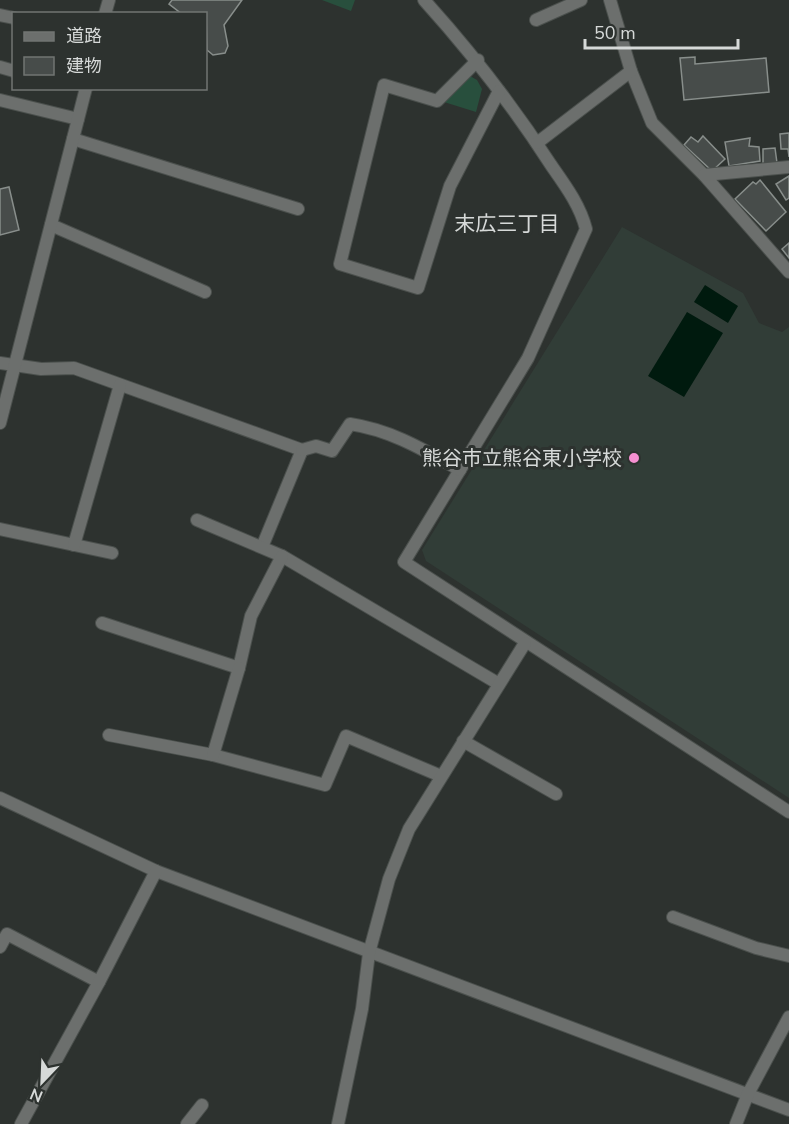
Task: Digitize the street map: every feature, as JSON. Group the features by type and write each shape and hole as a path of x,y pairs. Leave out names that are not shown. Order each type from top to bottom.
{"street":[{"path":"424,0 478,60 537,143 582,212 586,229 528,358 404,562 525,643 789,812"},
{"path":"536,20 581,0"},
{"path":"610,0 631,70 652,123 704,175 789,272"},
{"path":"478,60 436,101 384,85 340,264 418,288 450,186 500,91"},
{"path":"537,143 631,70"},
{"path":"0,423 85,90"},
{"path":"0,100 78,119"},
{"path":"73,139 298,209"},
{"path":"704,175 789,167"},
{"path":"51,225 205,292"},
{"path":"0,363 16,367 74,368 302,450 316,446 332,451 350,424 384,431 460,470"},
{"path":"74,545 120,385"},
{"path":"262,548 302,450"},
{"path":"197,520 282,556 499,684"},
{"path":"0,529 112,553"},
{"path":"213,755 239,668 250,616 282,556"},
{"path":"102,623 239,668"},
{"path":"338,1124 362,1009 369,953 389,879 409,829 525,643"},
{"path":"109,735 213,755 324,785 346,736 441,776"},
{"path":"463,741 556,794"},
{"path":"0,798 156,871 789,1110"},
{"path":"21,1124 99,982 156,871"},
{"path":"673,917 756,948 789,957"},
{"path":"0,947 7,934 99,982"},
{"path":"736,1124 748,1094 789,1017"},
{"path":"187,1124 202,1106"}],"shaded area":[{"path":"322,0 355,0 351,11"},
{"path":"470,76 477,80 482,89 476,112 444,102"},
{"name":"熊谷市立熊谷東小学校","path":"622,227 743,293 759,323 782,332 789,327 789,798 426,561 422,550"},
{"path":"705,285 738,306 728,323 694,302"},
{"path":"687,312 723,333 684,397 648,376"}],"building":[{"path":"172,0 242,0 224,25 228,46 225,53 213,55 207,50 207,12 179,12 169,4"},
{"path":"695,57 695,64 766,58 769,92 684,100 680,58"},
{"path":"789,133 789,157 788,149 781,149 780,134"},
{"path":"703,136 725,159 712,171 684,145 691,137 698,142"},
{"path":"750,138 749,146 759,147 760,161 729,166 725,142"},
{"path":"775,148 777,163 763,165 763,149"},
{"path":"789,176 789,198 786,200 776,184"},
{"path":"760,180 786,212 766,231 735,199 753,182 756,184"},
{"path":"9,187 19,230 0,235 0,189"},
{"path":"789,243 789,258 782,249"}],"place":[{"name":"熊谷市立熊谷東小学校","path":"634,458"}],"district":[{"name":"末広三丁目","path":"507,224"}]}
